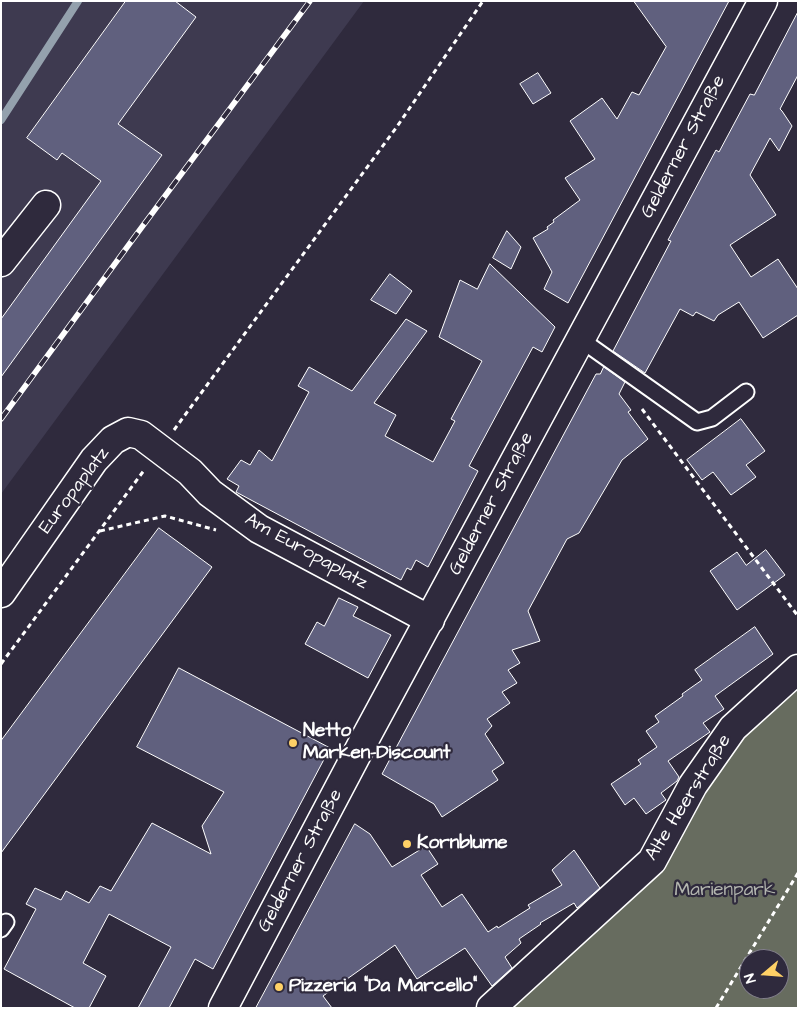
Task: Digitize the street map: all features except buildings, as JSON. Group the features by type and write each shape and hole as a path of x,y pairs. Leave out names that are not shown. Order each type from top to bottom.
{"street":[{"name":"Gelderner Straße","path":"223,1008 580,339 763,1"},
{"path":"1,262 46,204"},
{"name":"Europaplatz","path":"1,593 94,460 113,440 128,432 141,435 190,472"},
{"name":"Am Europaplatz","path":"190,472 210,494 259,529 430,620"},
{"name":"Alte Heerstraße","path":"491,1008 652,861 693,785 733,728 798,669"}],"lane":[{"path":"580,339 697,422 712,418 746,392"}],"path":[{"path":"1,664 396,128 483,1"},
{"path":"638,404 798,616"},
{"path":"100,531 165,516 218,531"},
{"path":"716,1008 798,874"}],"shaded area":[{"path":"1,1 364,1 1,494"}],"green space":[{"name":"Marienpark","path":"798,690 798,1008 508,1008 657,864 745,734"}],"waterway":[{"path":"1,120 78,1"}],"railway":[{"path":"1,419 310,1"}],"place":[{"name":"Netto Marken-Discount","path":"293,743"},
{"name":"Kornblume","path":"407,844"},
{"name":"Pizzeria \"Da Marcello\"","path":"279,987"}]}
